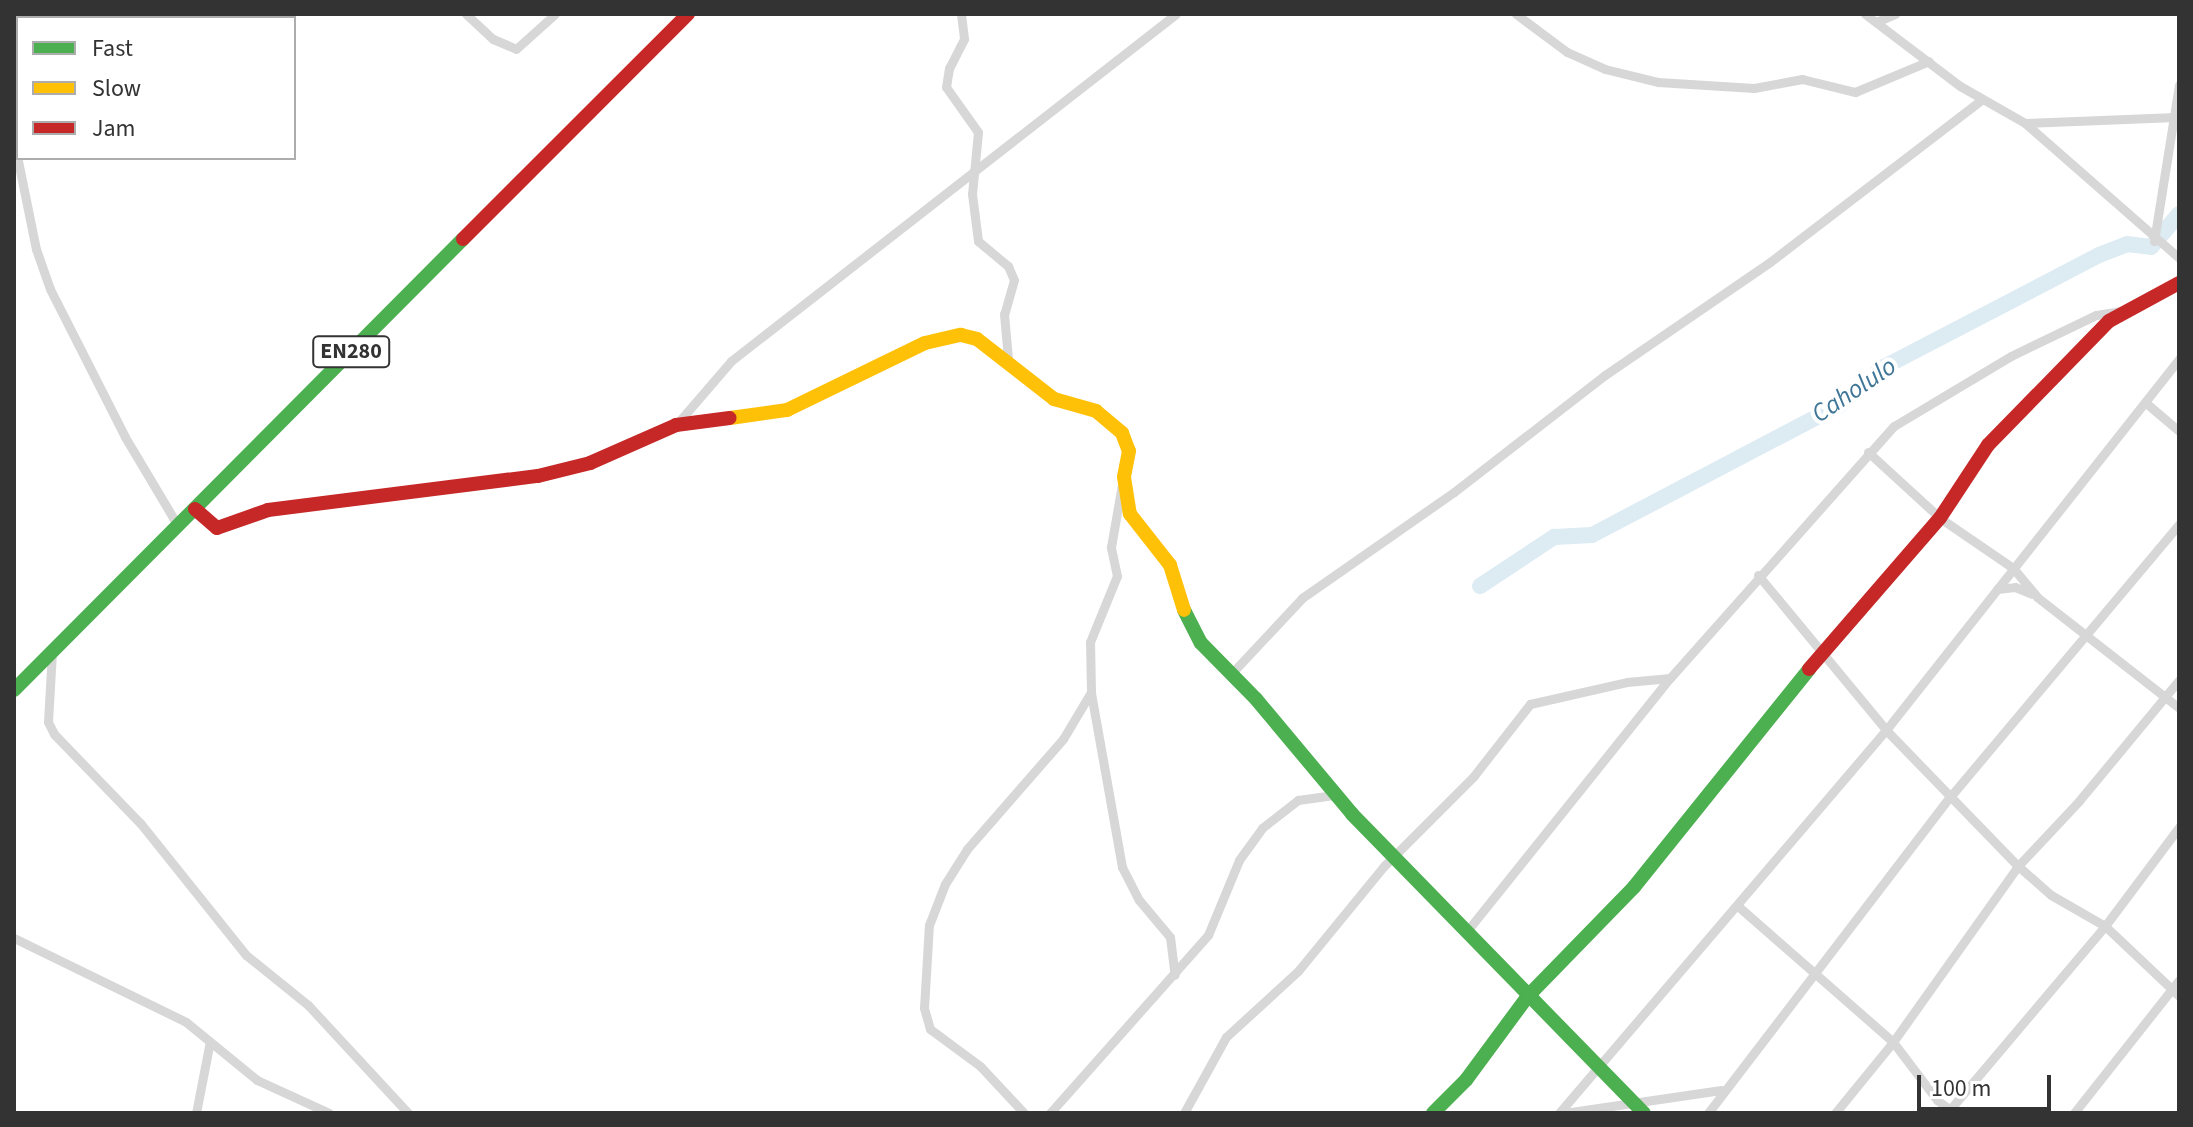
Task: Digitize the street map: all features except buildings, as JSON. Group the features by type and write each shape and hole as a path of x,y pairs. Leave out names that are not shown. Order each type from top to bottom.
{"street":[{"path":"466,14 493,39 516,49 555,14"},
{"name":"EN280","path":"14,690 688,14"},
{"path":"961,14 964,39 946,87 976,124 980,142 972,207 978,241 1008,266 1014,280 1004,314 1008,359"},
{"path":"676,425 731,361 1176,14"},
{"path":"1516,14 1567,52 1605,69 1658,82 1754,88 1802,79 1855,92 1929,61"},
{"path":"1865,14 1981,100 2025,123 2154,241 2179,258"},
{"path":"1876,22 1895,14"},
{"path":"2154,241 2179,85"},
{"path":"1231,674 1302,598 1454,492 1605,375 1770,262 1981,100"},
{"path":"2025,123 2176,117"},
{"path":"18,160 36,249 50,289 125,437 178,526"},
{"path":"1467,931 1670,678 1758,575 1900,420 1934,398 2096,315 2122,311 2179,283"},
{"path":"1433,1113 1466,1080 1528,996 1634,887 1824,653 1940,518 1988,445 2122,311"},
{"path":"195,509 217,528 268,510 538,476 590,463 676,425 787,410 925,343 950,337 977,339 1008,359 1054,399 1112,421 1129,451 1112,534 1115,588 1090,642 1091,692 1122,867 1139,900 1170,937 1175,975"},
{"path":"1561,1113 1739,907 1886,730 2179,359"},
{"path":"2146,403 2179,431"},
{"path":"1868,452 1940,518 2013,568 2037,597"},
{"path":"1124,477 1130,514 1170,565 1190,628 1334,795 1397,856 1528,996 1602,1067 1639,1108"},
{"path":"1708,1113 1721,1090 1812,971 1950,797 2179,524"},
{"path":"1758,575 1886,730 2018,866 2051,895 2105,926 2177,988 2074,1113"},
{"path":"1997,589 2015,587 2037,597 2179,708"},
{"path":"52,652 48,722 54,734 141,824 246,955 308,1005 408,1113"},
{"path":"1184,1113 1203,1085 1218,1046 1298,971 1397,856 1473,777 1530,704 1627,682 1670,678"},
{"path":"1835,1113 1893,1042 2018,866 2179,680"},
{"path":"1024,1113 980,1066 930,1029 924,1008 929,925 945,884 967,849 1063,739 1091,692"},
{"path":"1050,1113 1175,975 1217,923 1239,860 1262,828 1298,800 1334,795"},
{"path":"1739,907 1893,1042 1950,1112 2105,926 2179,827"},
{"path":"14,938 186,1022 257,1080 329,1113"},
{"path":"196,1113 210,1041"},
{"path":"1561,1113 1639,1108 1721,1090"}],"waterway":[{"name":"Caholulo","path":"1480,586 1554,537 1592,535 1840,405 1884,367 2099,255 2127,244 2151,247 2179,214"}],"traffic: fast":[{"path":"14,690 463,239"},
{"path":"1184,610 1201,643 1256,699 1352,814 1644,1113"},
{"path":"1433,1113 1466,1080 1528,996 1634,887 1809,669"}],"traffic: slow":[{"path":"730,418 787,410 925,343 961,335 977,339 1054,399 1096,411 1122,433 1129,451 1124,477 1130,514 1170,565 1184,610"}],"traffic: jam":[{"path":"463,239 688,14"},
{"path":"1809,669 1940,518 1988,445 2109,321 2179,283"},
{"path":"195,509 217,528 268,510 538,476 590,463 676,425 730,418"}]}
